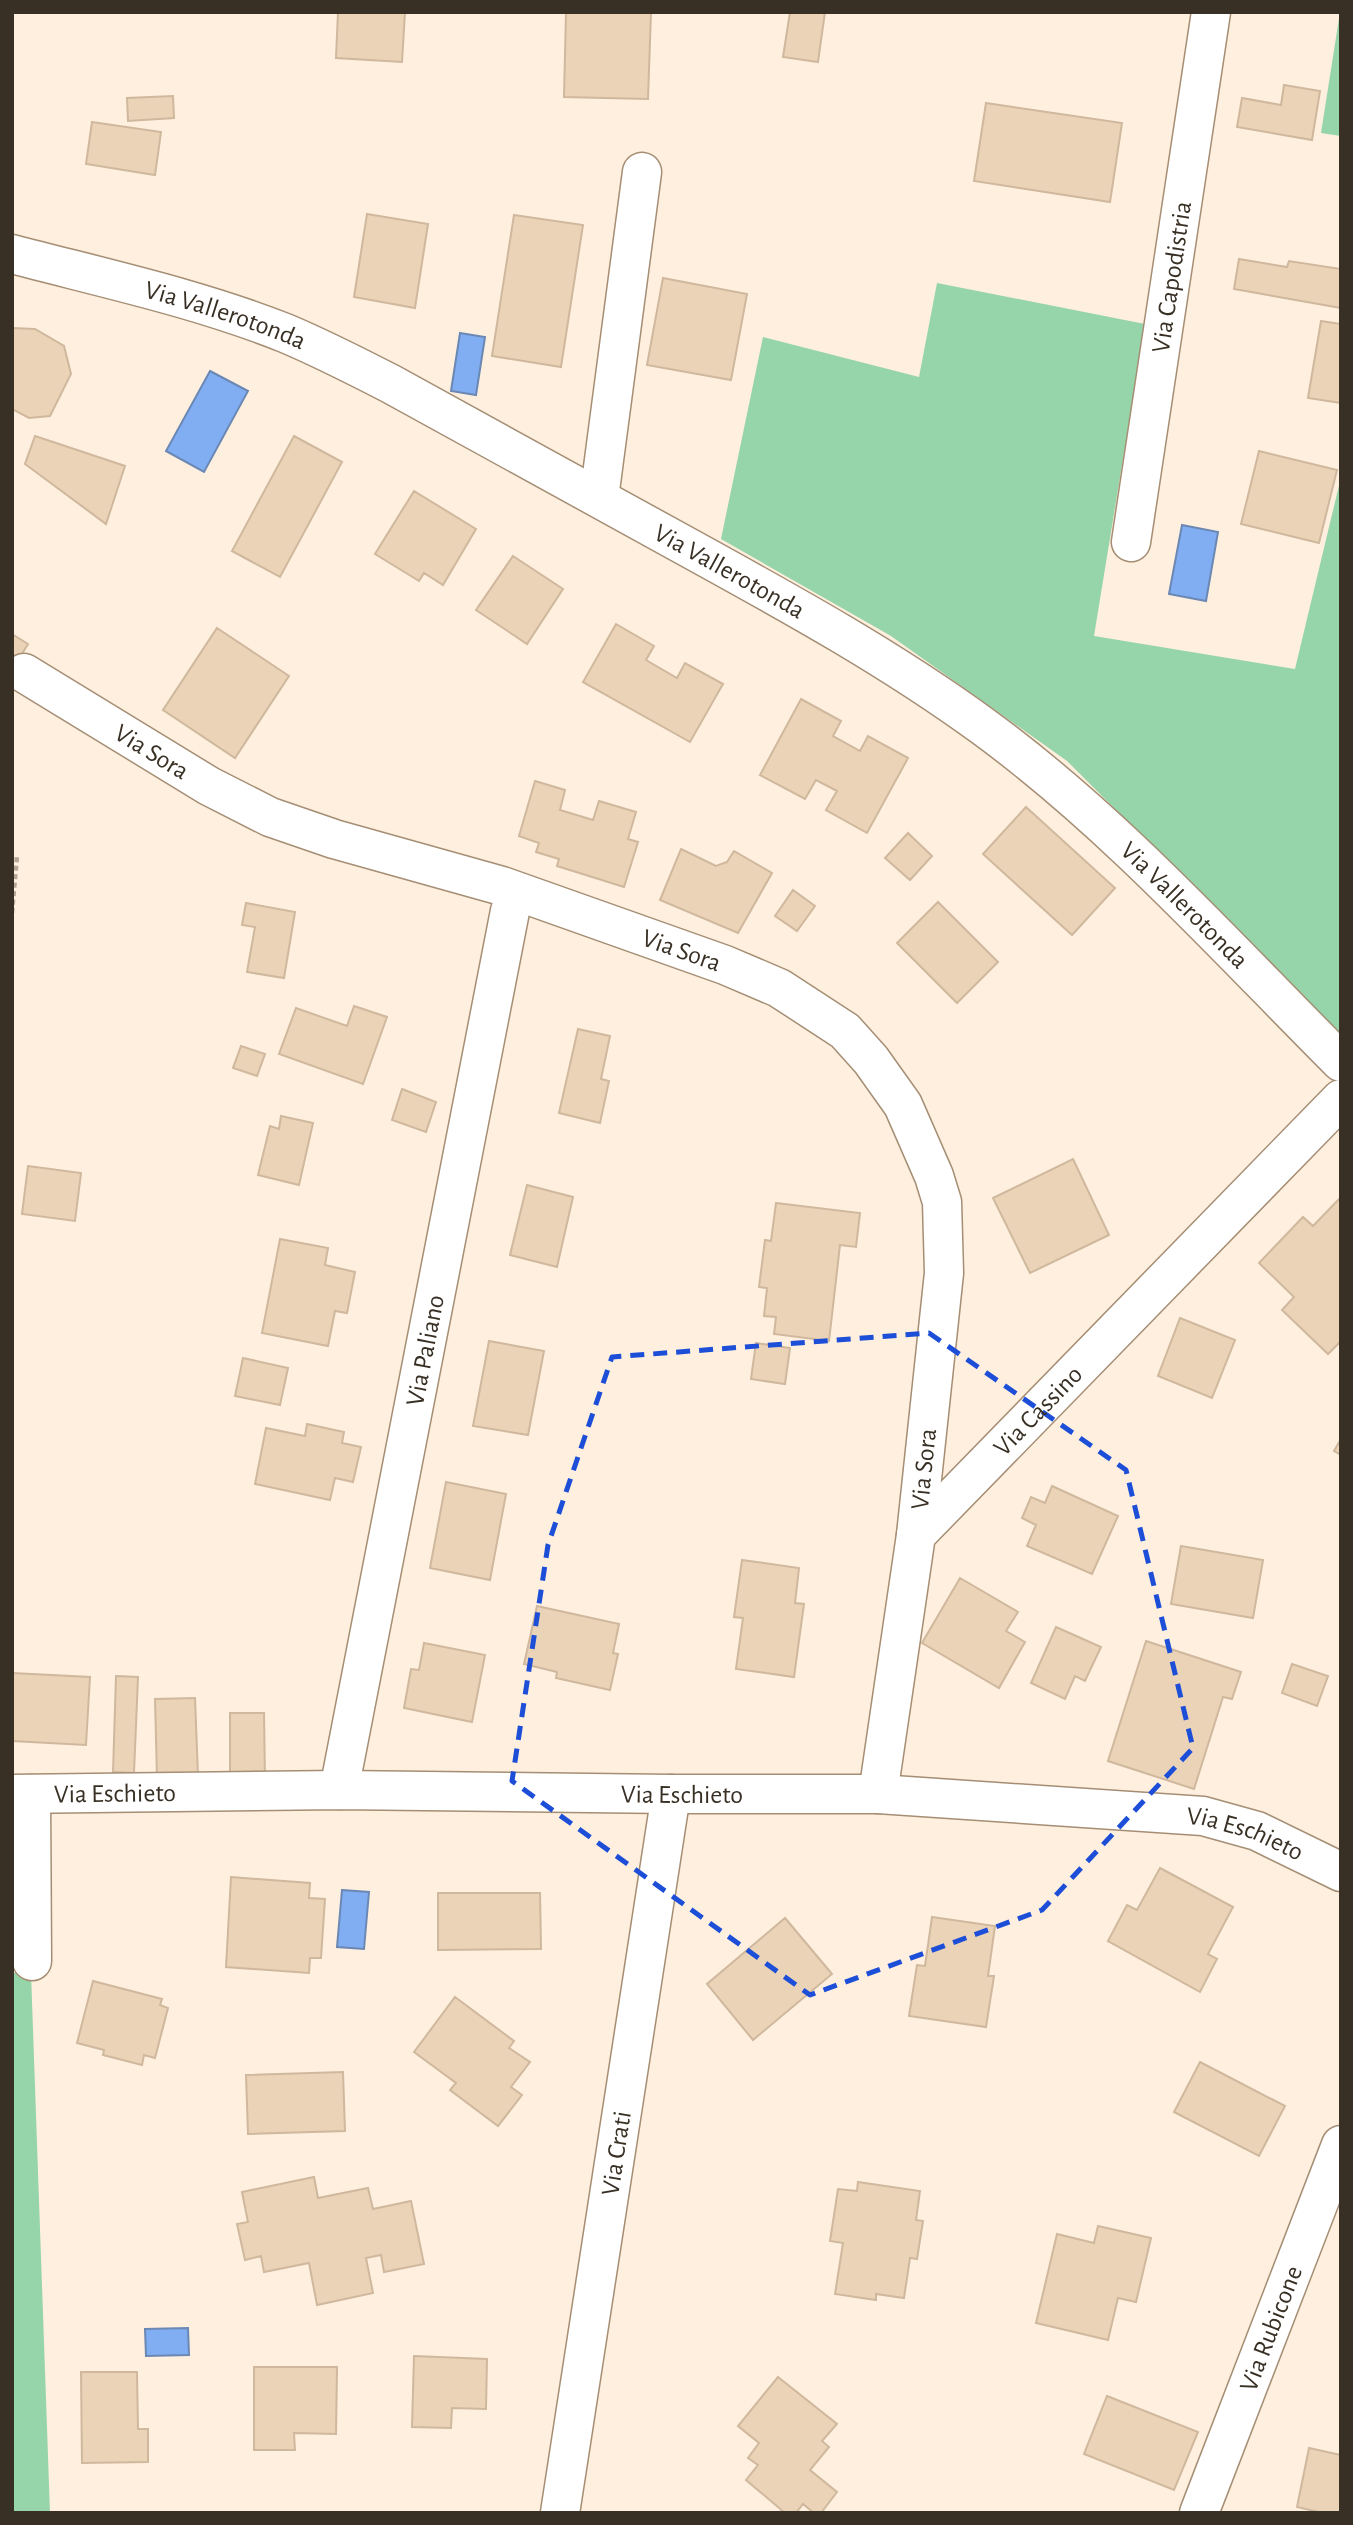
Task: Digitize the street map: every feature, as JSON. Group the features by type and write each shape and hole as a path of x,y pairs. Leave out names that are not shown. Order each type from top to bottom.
{"street":[{"name":"Via Capodistria","path":"1131,542 1211,12"},
{"path":"599,498 642,172"},
{"name":"Via Vallerotonda","path":"12,254 186,300 284,333 391,384 870,650 986,728 1061,788 1127,849 1341,1062"},
{"name":"Via Sora","path":"24,673 209,786 270,817 334,839 502,886 725,965 779,988 845,1031 872,1060 903,1105 934,1176 943,1209 944,1273 916,1535"},
{"name":"Via Paliano","path":"339,1790 510,911"},
{"name":"Via Cassino","path":"916,1535 1341,1098"},
{"path":"878,1794 916,1535"},
{"name":"Via Eschieto","path":"22,1794 339,1790 878,1794 1203,1816 1256,1831 1341,1872"},
{"path":"22,1794 32,1961"},
{"name":"Via Crati","path":"560,2513 671,1794"},
{"name":"Via Rubicone","path":"1199,2513 1341,2145"}],"path":[{"path":"12,913 17,856"}],"highlighted area":[{"path":"929,1333 1126,1470 1193,1748 1042,1910 810,1995 512,1781 548,1545 612,1357"}],"green space":[{"path":"1341,12 1341,136 1321,133"},
{"path":"937,283 1145,324 1094,636 1295,669 1341,477 1341,1035 1067,761 891,636 721,539 763,337 919,377"},
{"path":"12,1973 31,1973 50,2513 12,2513"}],"water":[{"path":"460,333 485,337 476,395 451,391"},
{"path":"210,371 248,391 204,472 166,451"},
{"path":"1182,525 1218,532 1206,601 1169,594"},
{"path":"342,1890 369,1892 364,1949 337,1947"},
{"path":"188,2328 189,2355 146,2356 145,2329"}],"building":[{"path":"338,12 405,12 402,62 336,58"},
{"path":"566,12 651,12 648,99 564,97"},
{"path":"790,12 825,12 818,62 783,57"},
{"path":"1284,85 1320,91 1312,140 1237,127 1242,98 1281,105"},
{"path":"173,96 174,118 128,121 127,98"},
{"path":"986,103 1122,123 1110,202 974,181"},
{"path":"92,122 161,132 155,175 86,164"},
{"path":"367,214 428,224 415,308 354,297"},
{"path":"514,215 583,225 561,367 492,356"},
{"path":"1239,259 1287,267 1289,261 1341,269 1341,308 1234,289"},
{"path":"663,278 747,294 731,380 647,365"},
{"path":"1321,321 1341,324 1341,403 1308,398"},
{"path":"12,328 35,329 64,346 71,374 50,416 29,418 12,409"},
{"path":"35,436 125,466 106,524 25,464"},
{"path":"294,436 342,462 280,577 232,551"},
{"path":"1259,451 1337,470 1319,543 1241,524"},
{"path":"414,491 476,529 443,585 424,573 419,581 375,554"},
{"path":"513,556 563,589 527,644 476,610"},
{"path":"616,624 654,646 646,660 677,678 685,663 723,684 690,742 583,682"},
{"path":"217,628 289,676 235,758 163,710"},
{"path":"12,634 28,644 12,670"},
{"path":"801,699 841,721 833,736 860,751 868,736 908,758 867,833 826,810 837,791 816,780 805,799 760,775"},
{"path":"535,781 565,790 560,810 593,820 599,801 636,812 628,839 638,842 624,887 557,866 559,859 536,852 539,843 519,836"},
{"path":"1026,807 1115,888 1072,935 983,854"},
{"path":"908,833 932,856 910,880 885,858"},
{"path":"681,849 716,866 727,862 734,851 772,873 738,933 660,900"},
{"path":"793,890 815,906 797,931 775,916"},
{"path":"938,902 998,962 957,1003 897,943"},
{"path":"246,903 295,912 284,978 247,972 255,927 242,925"},
{"path":"354,1006 387,1017 363,1084 279,1054 296,1008 347,1026"},
{"path":"578,1029 610,1036 601,1079 609,1081 600,1123 559,1113"},
{"path":"241,1046 265,1054 257,1076 233,1068"},
{"path":"402,1089 436,1102 426,1132 392,1120"},
{"path":"281,1116 313,1123 299,1185 258,1175 270,1126 279,1129"},
{"path":"1073,1159 1109,1235 1030,1273 993,1198"},
{"path":"28,1166 81,1173 75,1221 22,1214"},
{"path":"527,1185 573,1197 557,1267 510,1255"},
{"path":"1341,1197 1341,1341 1328,1354 1282,1310 1294,1297 1259,1263 1303,1217 1313,1226"},
{"path":"776,1203 860,1213 856,1247 840,1245 829,1341 774,1334 776,1317 764,1316 767,1288 759,1287 765,1240 771,1241"},
{"path":"280,1239 328,1248 325,1265 355,1272 347,1313 335,1311 328,1346 262,1333"},
{"path":"1180,1318 1235,1340 1212,1398 1158,1376"},
{"path":"489,1341 544,1351 528,1435 473,1426"},
{"path":"756,1343 790,1348 785,1384 751,1379"},
{"path":"243,1358 288,1368 280,1405 235,1396"},
{"path":"307,1424 344,1432 342,1443 361,1447 353,1482 335,1478 330,1500 255,1484 266,1428 305,1436"},
{"path":"1341,1439 1341,1455 1334,1451"},
{"path":"446,1482 506,1494 490,1580 430,1568"},
{"path":"1052,1486 1118,1516 1092,1574 1027,1546 1036,1525 1022,1518 1031,1497 1045,1503"},
{"path":"1181,1546 1263,1560 1253,1618 1171,1604"},
{"path":"742,1560 799,1568 795,1603 804,1604 794,1677 736,1669 743,1618 734,1617"},
{"path":"960,1578 1018,1612 1006,1631 1025,1642 999,1688 922,1643"},
{"path":"537,1606 619,1624 613,1653 618,1654 610,1690 556,1678 557,1672 524,1664"},
{"path":"1056,1627 1101,1647 1085,1681 1075,1676 1065,1699 1031,1683"},
{"path":"1146,1641 1241,1672 1232,1699 1223,1697 1194,1789 1108,1761"},
{"path":"424,1643 485,1655 472,1722 404,1708 411,1669 419,1670"},
{"path":"1292,1664 1328,1676 1317,1706 1282,1693"},
{"path":"12,1673 90,1677 86,1745 12,1741"},
{"path":"116,1676 138,1677 134,1773 113,1772"},
{"path":"195,1698 198,1776 157,1777 155,1699"},
{"path":"230,1713 264,1713 265,1782 230,1782"},
{"path":"1160,1868 1233,1907 1208,1954 1217,1959 1200,1992 1108,1941 1127,1905 1137,1910"},
{"path":"231,1877 310,1883 309,1898 325,1899 321,1958 310,1958 309,1973 226,1967"},
{"path":"438,1893 540,1893 541,1949 438,1950"},
{"path":"932,1917 995,1926 988,1976 994,1976 986,2027 909,2016 917,1965 925,1966"},
{"path":"785,1918 832,1974 753,2040 707,1984"},
{"path":"93,1981 162,1999 160,2005 168,2008 155,2058 144,2055 142,2065 103,2055 104,2050 77,2043"},
{"path":"455,1997 514,2041 509,2048 530,2062 511,2087 522,2095 498,2126 450,2090 456,2083 414,2052"},
{"path":"1200,2062 1285,2106 1259,2156 1174,2112"},
{"path":"343,2072 345,2131 248,2134 246,2075"},
{"path":"314,2177 318,2198 368,2188 373,2209 411,2201 424,2264 384,2272 381,2255 366,2258 373,2293 317,2305 309,2263 264,2272 261,2256 245,2260 237,2224 248,2222 242,2192"},
{"path":"858,2182 920,2191 916,2220 923,2221 917,2259 910,2258 904,2298 876,2294 876,2300 835,2294 843,2243 830,2241 838,2189 857,2191"},
{"path":"1098,2226 1151,2238 1136,2302 1118,2298 1108,2340 1036,2323 1057,2234 1094,2243"},
{"path":"414,2356 487,2359 486,2409 452,2408 451,2428 412,2427"},
{"path":"254,2367 337,2367 336,2434 294,2433 295,2450 254,2450"},
{"path":"81,2372 137,2372 138,2429 148,2429 148,2462 82,2463"},
{"path":"778,2377 837,2424 822,2441 829,2447 810,2470 837,2492 821,2513 814,2513 803,2504 796,2513 785,2513 746,2480 758,2465 748,2458 759,2443 738,2426"},
{"path":"1107,2396 1198,2432 1174,2490 1084,2454"},
{"path":"1309,2448 1341,2455 1341,2513 1323,2513 1297,2507"}]}
